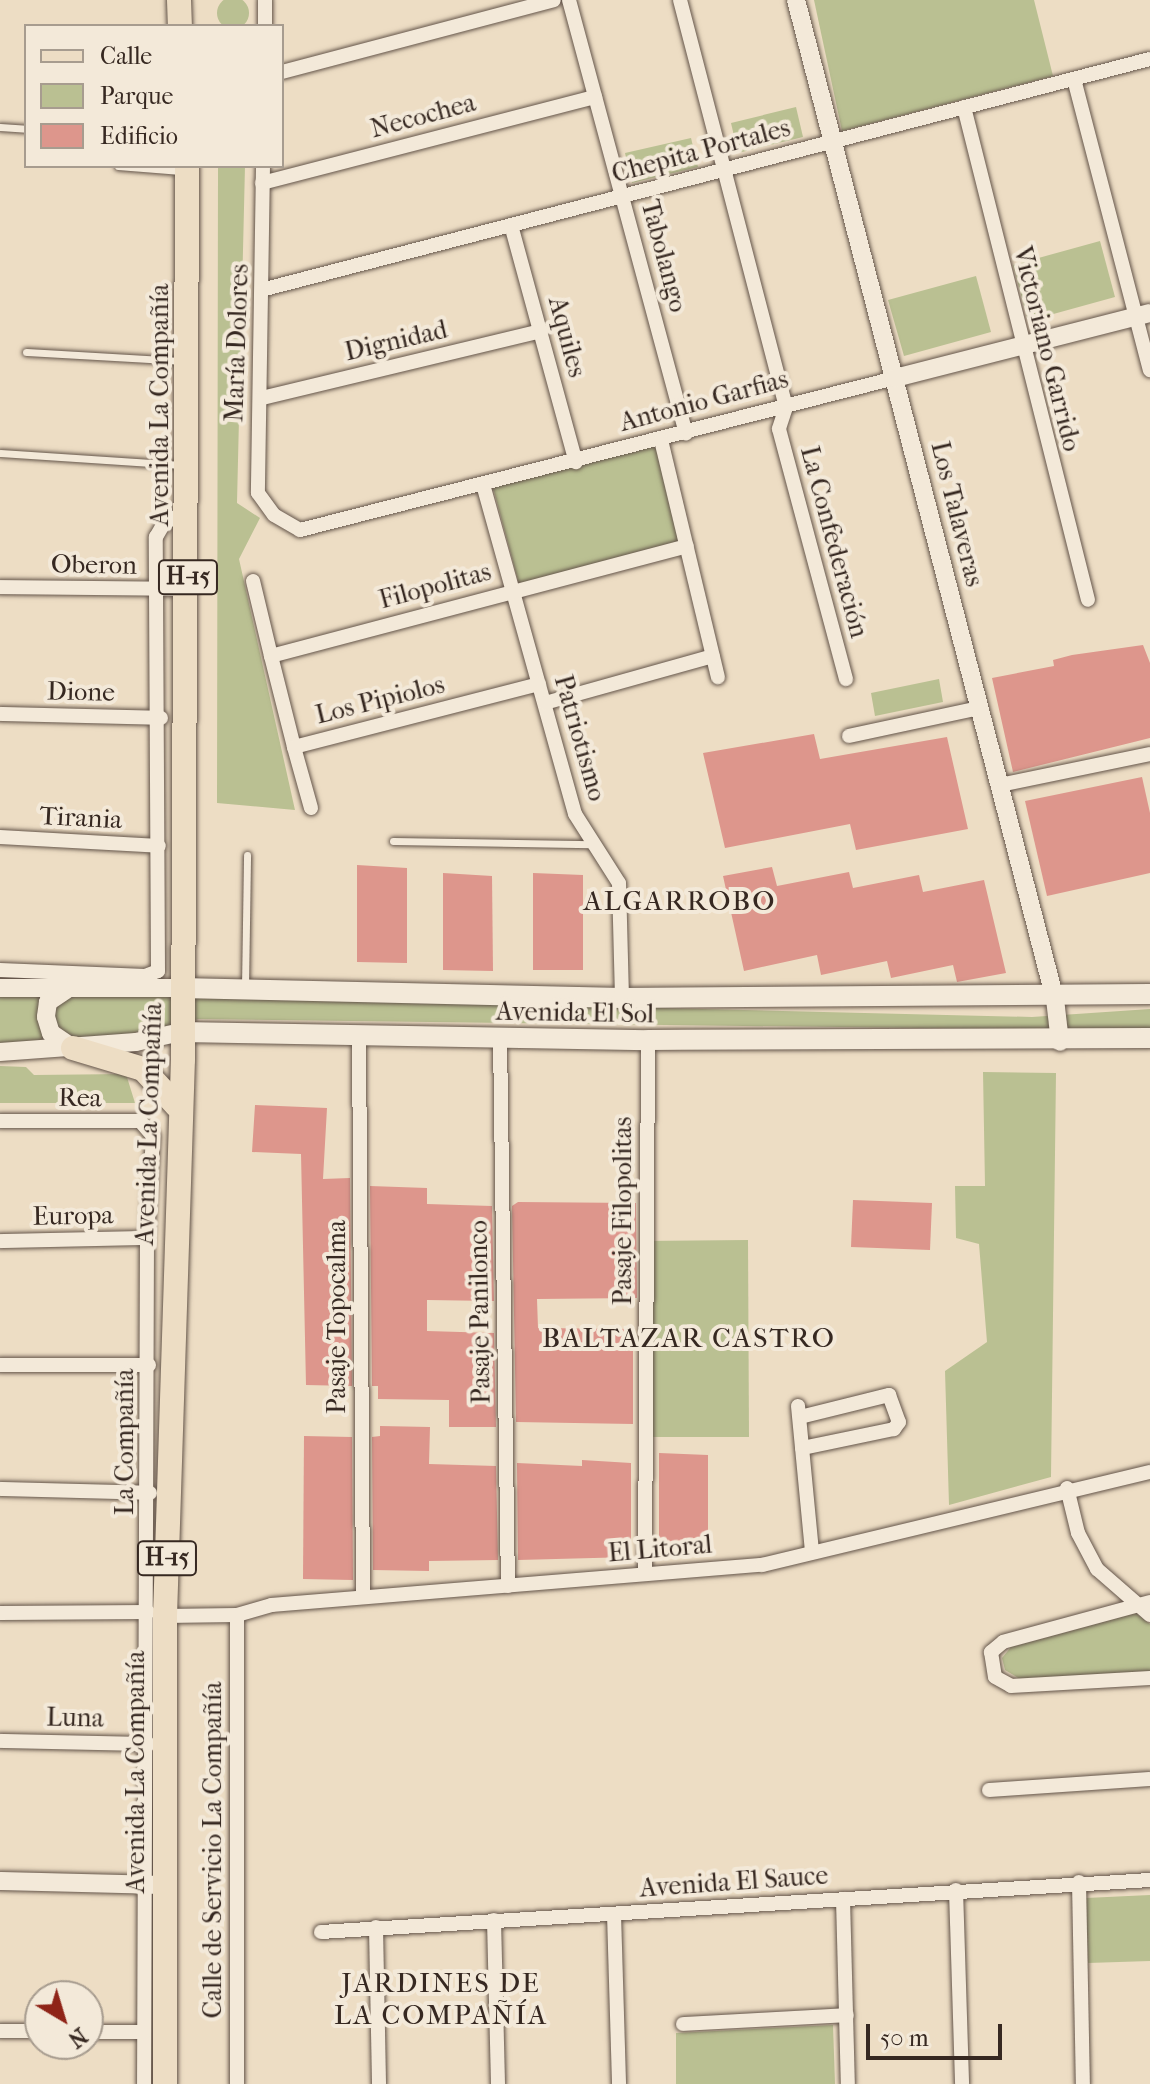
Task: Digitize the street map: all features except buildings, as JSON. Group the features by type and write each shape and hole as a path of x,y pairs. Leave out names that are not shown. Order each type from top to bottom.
{"main road":[{"path":"179,0 180,24"},
{"name":"Avenida La Compañía","path":"165,2084 154,1884 157,1614 181,1032 188,589 188,169"},
{"name":"Avenida El Sol","path":"181,988 622,998 1055,999 1150,994"},
{"name":"Avenida El Sol","path":"181,1032 648,1040 1060,1042 1150,1038"},
{"path":"73,1048 143,1069 177,1106"}],"street":[{"path":"265,0 265,24"},
{"path":"284,71 554,0"},
{"name":"Tabolango","path":"569,0 686,433"},
{"name":"La Confederación","path":"680,0 728,169 786,407 779,429 846,679"},
{"name":"Los Talaveras","path":"796,0 1055,999 1060,1042"},
{"name":"Chepita Portales","path":"265,289 1150,59"},
{"path":"1074,79 1142,314 1150,370"},
{"name":"Necochea","path":"262,183 595,97"},
{"name":"Victoriano Garrido","path":"964,107 1020,346 1088,600"},
{"name":"María Dolores","path":"263,168 265,289 258,493 274,515"},
{"name":"Aquiles","path":"511,225 576,462"},
{"name":"Antonio Garfias","path":"274,515 300,530 327,527 1142,314"},
{"name":"Dignidad","path":"262,398 541,331"},
{"path":"661,440 718,677"},
{"name":"Patriotismo","path":"484,488 575,814 619,883 622,998"},
{"path":"0,970 145,976 158,971 161,718 156,537 164,523 188,511"},
{"name":"Filopolitas","path":"271,656 511,590 687,546"},
{"path":"253,581 294,747"},
{"name":"Oberon","path":"0,587 188,589"},
{"path":"545,703 713,656"},
{"name":"Los Pipiolos","path":"311,808 294,747 539,684"},
{"path":"849,736 980,708"},
{"name":"Dione","path":"0,714 161,718"},
{"path":"1000,785 1150,754"},
{"name":"Tirania","path":"0,837 159,846"},
{"name":"Avenida El Sol","path":"0,988 181,988"},
{"path":"66,990 48,1002 46,1017 51,1033 73,1048"},
{"name":"Avenida El Sol","path":"0,1052 73,1048 181,1032"},
{"name":"Pasaje Topocalma","path":"359,1035 363,1597"},
{"name":"Pasaje Panilonco","path":"500,1037 508,1586"},
{"name":"Pasaje Filopolitas","path":"645,1573 648,1040"},
{"name":"Rea","path":"0,1121 140,1121 153,1136"},
{"name":"La Compañía","path":"144,2084 144,2032 154,1884 149,1744 157,1614 150,1493 147,1238 153,1136"},
{"name":"Europa","path":"0,1241 147,1238"},
{"path":"0,1365 149,1365"},
{"path":"802,1448 894,1429 899,1422 889,1395 799,1411 802,1448 812,1552"},
{"name":"El Litoral","path":"0,1613 237,1615 272,1605 762,1565 1067,1488 1150,1472"},
{"path":"1067,1488 1078,1533 1097,1569 1143,1604 1150,1615"},
{"path":"0,1489 150,1493"},
{"path":"1143,1604 1003,1642 991,1652 995,1677 1011,1686 1150,1678"},
{"name":"Calle de Servicio La Compañía","path":"237,1615 237,2084"},
{"name":"Luna","path":"0,1741 149,1744"},
{"path":"989,1790 1150,1779"},
{"name":"Avenida El Sauce","path":"321,1932 1079,1882 1150,1880"},
{"path":"0,1881 154,1884"},
{"path":"1079,1882 1083,2084"},
{"path":"956,1890 962,2084"},
{"path":"843,1899 848,2084"},
{"path":"614,1914 619,2084"},
{"path":"494,1920 498,2084"},
{"path":"376,1927 379,2084"},
{"path":"683,2024 847,2015"},
{"path":"0,2031 24,2031"},
{"path":"104,2032 144,2032"}],"lane":[{"path":"0,127 24,129"},
{"path":"165,168 188,169"},
{"path":"26,352 187,361"},
{"path":"0,453 188,465"},
{"path":"393,841 594,844"},
{"path":"245,989 247,855"}],"green space":[{"path":"226,-1 240,-1 248,7 248,19 244,24 222,24 218,19 218,7"},
{"path":"814,0 1034,0 1053,76 842,131"},
{"path":"796,107 803,137 738,153 731,123"},
{"path":"691,138 698,167 632,183 625,153"},
{"path":"218,168 245,168 237,503 260,518 239,559 295,810 217,803"},
{"path":"1100,241 1115,297 1028,321 1013,265"},
{"path":"976,276 991,332 904,356 888,300"},
{"path":"661,440 687,546 520,588 492,484"},
{"path":"939,679 943,702 875,716 871,693"},
{"path":"0,992 1032,1017 1150,1009 1150,1031 198,1019 73,1046 0,1049"},
{"path":"0,1066 26,1067 34,1075 126,1074 135,1103 0,1103"},
{"path":"983,1072 1056,1073 1051,1477 949,1505 945,1371 987,1342 979,1244 956,1238 955,1186 985,1186"},
{"path":"748,1240 749,1437 642,1437 641,1241"},
{"path":"1136,1613 1150,1624 1150,1672 1020,1679 1005,1670 1002,1658 1011,1647"},
{"path":"1150,1895 1150,1961 1088,1963 1086,1898"},
{"path":"833,2025 835,2084 676,2084 676,2033"}],"district":[{"name":"ALGARROBO","path":"680,901"},
{"name":"BALTAZAR CASTRO","path":"689,1338"},
{"name":"JARDINES DE LA COMPAÑÍA","path":"441,1999"}]}
